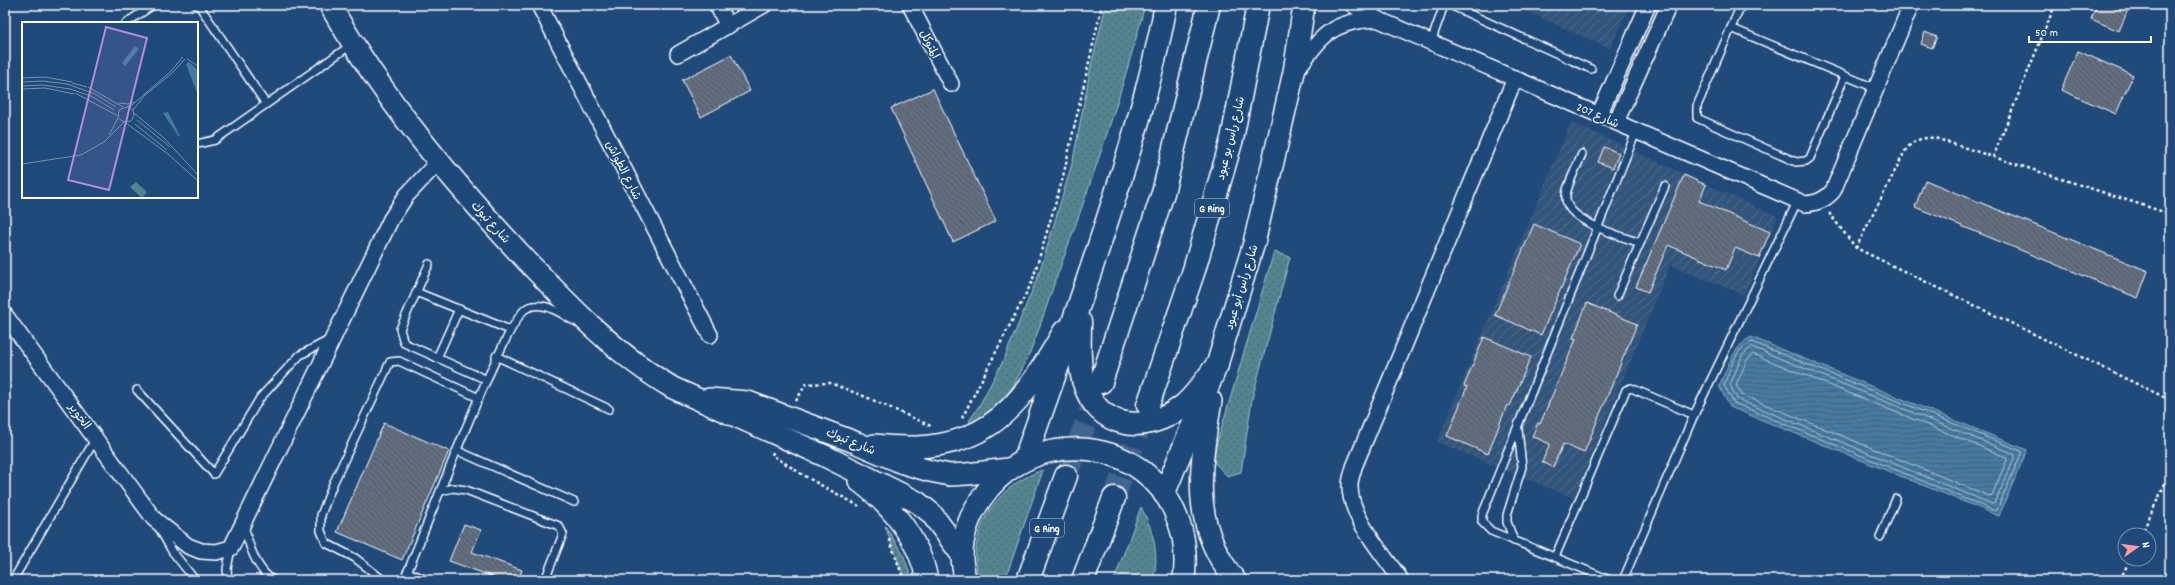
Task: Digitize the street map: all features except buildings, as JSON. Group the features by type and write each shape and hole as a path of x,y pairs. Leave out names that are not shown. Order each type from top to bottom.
{"highway":[{"path":"1017,464 1081,301 1129,154 1145,97 1166,5"},
{"path":"1101,382 1163,193 1209,5"},
{"name":"شارع رأس بو عبود","path":"1148,405 1194,270 1232,139 1258,5"},
{"path":"1081,301 1080,367 1083,381 1088,393 1098,407 1108,416 1119,421 1138,424 1161,420 1185,404 1217,365"},
{"name":"G Ring","path":"1028,580 1066,476"},
{"path":"1083,580 1114,498"}],"street":[{"name":"شارع تبوك","path":"330,5 352,43 386,94 438,162 557,293 601,334 650,374 673,388 824,456 917,502 935,517 962,555"},
{"name":"شارع الطواش","path":"539,5 710,335"},
{"path":"717,5 728,26"},
{"path":"678,54 764,5"},
{"name":"المتوكل","path":"910,5 951,84"},
{"name":"شارع رأس أبو عبود","path":"1164,494 1217,365 1254,243 1294,72 1304,5"},
{"path":"1353,5 1377,19"},
{"path":"1599,115 1648,5"},
{"path":"1616,122 1669,5"},
{"path":"1820,202 1828,197 1833,191 1911,5"},
{"name":"شارع رأس أبو عبود","path":"1294,72 1312,49 1334,28 1356,20 1377,19"},
{"name":"شارع 207","path":"1377,19 1797,202 1805,204 1820,202"},
{"path":"1401,580 1358,516 1352,501 1350,484 1354,467 1515,78"},
{"path":"231,548 391,219 406,196 438,162"},
{"path":"857,443 910,447 930,446 946,444 978,432 1014,406 1031,386 1081,301"},
{"name":"الخوير","path":"5,315 154,519 188,546 201,551 216,552 231,548"},
{"path":"1217,365 1202,466 1201,494 1205,520 1216,551 1235,580"},
{"name":"شارع تبوك","path":"695,397 748,402 857,443 903,463 930,471 950,475 966,474 1017,464"},
{"path":"965,580 962,555 966,530 975,507 989,486 1017,464 1055,449 1086,448 1116,456 1143,472 1164,494 1179,522 1184,540 1186,558 1184,580"},
{"path":"824,456 861,482 883,501 900,520 915,546 927,580"},
{"path":"1186,558 1199,580"}],"lane":[{"path":"128,22 153,5"},
{"path":"197,5 200,7 266,104"},
{"path":"1431,42 1444,5"},
{"path":"1450,5 1591,69"},
{"path":"1741,5 1697,106 1698,118 1796,162 1806,161 1810,158 1845,76"},
{"path":"1732,28 1877,89"},
{"path":"198,144 215,140 352,43"},
{"path":"1610,580 1490,532 1482,522 1482,515 1636,132"},
{"path":"1582,154 1565,197 1567,206 1572,213 1597,226 1640,243"},
{"path":"1617,296 1665,186"},
{"path":"1623,580 1694,415 1797,202"},
{"path":"429,264 400,329 404,343 486,380"},
{"path":"416,292 510,330"},
{"path":"404,580 496,356 517,317 526,308 536,305 552,309 601,334"},
{"path":"437,358 459,309"},
{"path":"137,390 214,474 260,398 300,355 333,338"},
{"path":"496,356 609,409"},
{"path":"383,580 355,558 326,543 321,531 321,515 333,484 390,362 399,360 479,398"},
{"path":"1555,557 1626,390 1631,388 1694,415"},
{"path":"1514,541 1507,522 1507,516 1522,467 1518,427"},
{"path":"13,580 96,438"},
{"path":"458,451 574,502"},
{"path":"441,491 453,488 466,490 559,526 563,534 545,580"},
{"path":"1880,537 1896,499"},
{"path":"154,519 172,551 193,579"},
{"path":"244,520 248,543 266,576 273,580"},
{"path":"228,580 227,569 231,548"},
{"path":"407,572 427,580"}],"path":[{"path":"960,422 1032,282 1062,181 1102,5"},
{"path":"1993,157 2055,5"},
{"path":"1856,248 1905,151 1913,142 1924,138 1935,138 2170,214"},
{"path":"1820,202 1856,248 2170,400"},
{"path":"786,416 806,384 830,383 866,397 935,428"},
{"path":"776,434 772,455 808,478 860,507"},
{"path":"2145,527 2170,473"},
{"path":"888,537 904,580"},
{"path":"2120,580 2126,567"}],"shaded area":[{"path":"1513,5 1630,5 1610,49"},
{"path":"1571,122 1778,217 1744,295 1670,265 1574,498 1437,442"}],"green space":[{"path":"1106,5 1145,5 1126,74 1104,143 1030,353 1008,394 986,415 970,423 969,421 979,406 1004,359 1038,276 1073,160 1091,66"},
{"path":"1274,252 1290,257 1252,399 1241,472 1227,476 1213,461 1216,446"},
{"path":"1043,470 1005,580 979,580 976,562 977,544 981,528 988,512 999,498 1012,487 1026,477"},
{"path":"1141,507 1149,524 1154,542 1156,561 1153,580 1114,580"},
{"path":"885,526 903,554 912,580 905,580"}],"water":[{"path":"1751,337 2027,450 1999,516 1730,407 1719,386 1735,352"}],"tunnel":[{"path":"1066,476 1099,387"},
{"path":"1114,498 1147,407"}]}
